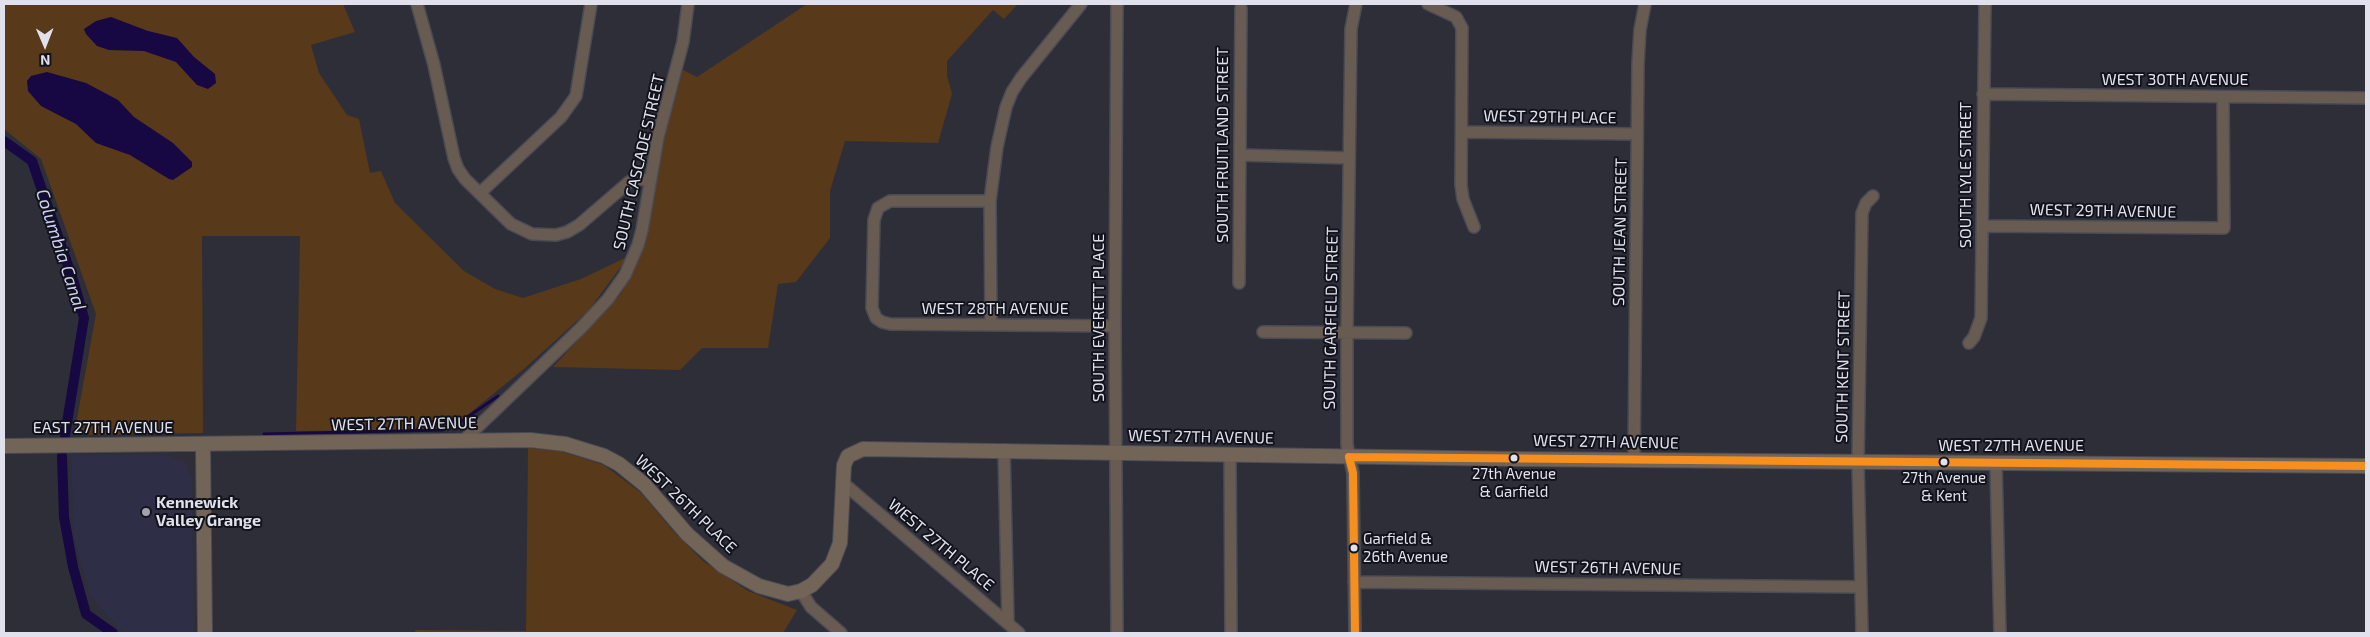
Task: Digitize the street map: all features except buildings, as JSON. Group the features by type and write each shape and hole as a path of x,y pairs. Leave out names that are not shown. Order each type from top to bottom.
{"main road":[{"name":"WEST 27TH AVENUE","path":"203,445 464,440 547,441 570,445 604,456"},
{"name":"EAST 27TH AVENUE","path":"4,446 203,445"},
{"path":"203,445 205,633"},
{"name":"WEST 27TH AVENUE","path":"842,482 844,465 848,456 857,450 870,448 1349,457 2366,466"},
{"name":"WEST 26TH PLACE","path":"604,456 619,464 645,485 687,534 723,566 769,590 788,594 801,591"},
{"path":"801,591 820,579 832,564 837,552 841,526 842,482"}],"street":[{"path":"417,4 434,65 454,158 465,179 511,224 532,234 550,235 567,232 629,182 636,179 650,180"},
{"path":"480,194 561,117 576,96 591,4"},
{"name":"SOUTH CASCADE STREET","path":"464,440 580,328 616,290 625,275 638,245 658,137 683,42 688,4"},
{"path":"991,324 990,201 997,146 1012,92 1081,4"},
{"name":"SOUTH EVERETT PLACE","path":"1117,4 1115,326 1117,633"},
{"name":"SOUTH GARFIELD STREET","path":"1354,633 1352,473 1346,445 1351,29 1356,4"},
{"path":"1428,4 1456,17 1460,21 1462,28 1463,132 1461,185 1463,199 1474,227"},
{"name":"SOUTH JEAN STREET","path":"1634,460 1639,47 1645,4"},
{"name":"SOUTH LYLE STREET","path":"1969,343 1974,337 1981,318 1985,4"},
{"name":"SOUTH FRUITLAND STREET","path":"1238,283 1241,8"},
{"name":"WEST 30TH AVENUE","path":"1983,94 2366,98"},
{"name":"WEST 29TH AVENUE","path":"1982,226 2224,228 2224,97"},
{"name":"WEST 29TH PLACE","path":"1463,132 1637,134"},
{"path":"1240,155 1349,158"},
{"name":"SOUTH KENT STREET","path":"1862,633 1858,463 1862,213 1866,203 1873,196"},
{"name":"WEST 28TH AVENUE","path":"990,201 890,201 878,208 874,220 872,298 872,308 876,318 890,324 1115,326"},
{"path":"1263,332 1406,333"},
{"path":"1004,450 1008,623"},
{"path":"1230,455 1231,633"},
{"path":"1996,464 2000,633"},
{"name":"WEST 27TH PLACE","path":"842,482 1019,633"},
{"name":"WEST 26TH AVENUE","path":"1354,582 1861,588"},
{"path":"801,591 811,607 841,633"}],"shaded area":[{"path":"4,4 343,4 355,32 311,45 319,73 347,115 359,119 370,173 381,171 395,203 464,271 495,289 523,298 581,279 629,256 588,311 525,368 449,430 296,431 300,236 202,236 203,433 74,435 96,314 41,159 4,129"},
{"path":"807,4 1018,4 1004,19 993,10 947,61 947,76 952,94 938,143 845,141 830,191 830,238 796,282 778,284 768,348 702,348 680,370 553,367 621,294 644,248 668,121 683,70 697,77"},
{"path":"111,17 148,31 177,38 194,57 215,74 216,83 208,89 197,85 176,62 144,51 109,50 97,46 84,29 96,21"},
{"path":"47,72 86,83 118,100 134,117 173,143 192,162 192,167 173,180 169,179 130,155 96,143 76,124 41,106 28,91 27,81 31,76"},
{"path":"528,448 560,451 604,465 640,492 674,532 703,561 748,591 797,610 783,633 414,633 416,630 526,631"},
{"path":"71,455 167,455 185,462 192,479 194,633 125,633 119,629 90,595 74,538"}],"waterway":[{"name":"Columbia Canal","path":"4,141 32,161 74,283 84,318 65,435"},
{"path":"264,434 442,430 459,423 498,396"},
{"name":"Columbia Canal","path":"62,456 64,517 73,567 86,614 113,633"}],"transit line":[{"path":"1349,457 2366,466"},
{"path":"1349,457 1353,473 1355,633"}],"place":[{"name":"27th Avenue & Garfield","path":"1514,458"},
{"name":"27th Avenue & Kent","path":"1944,462"},
{"name":"Kennewick Valley Grange","path":"146,512"},
{"name":"Garfield & 26th Avenue","path":"1354,548"}]}
